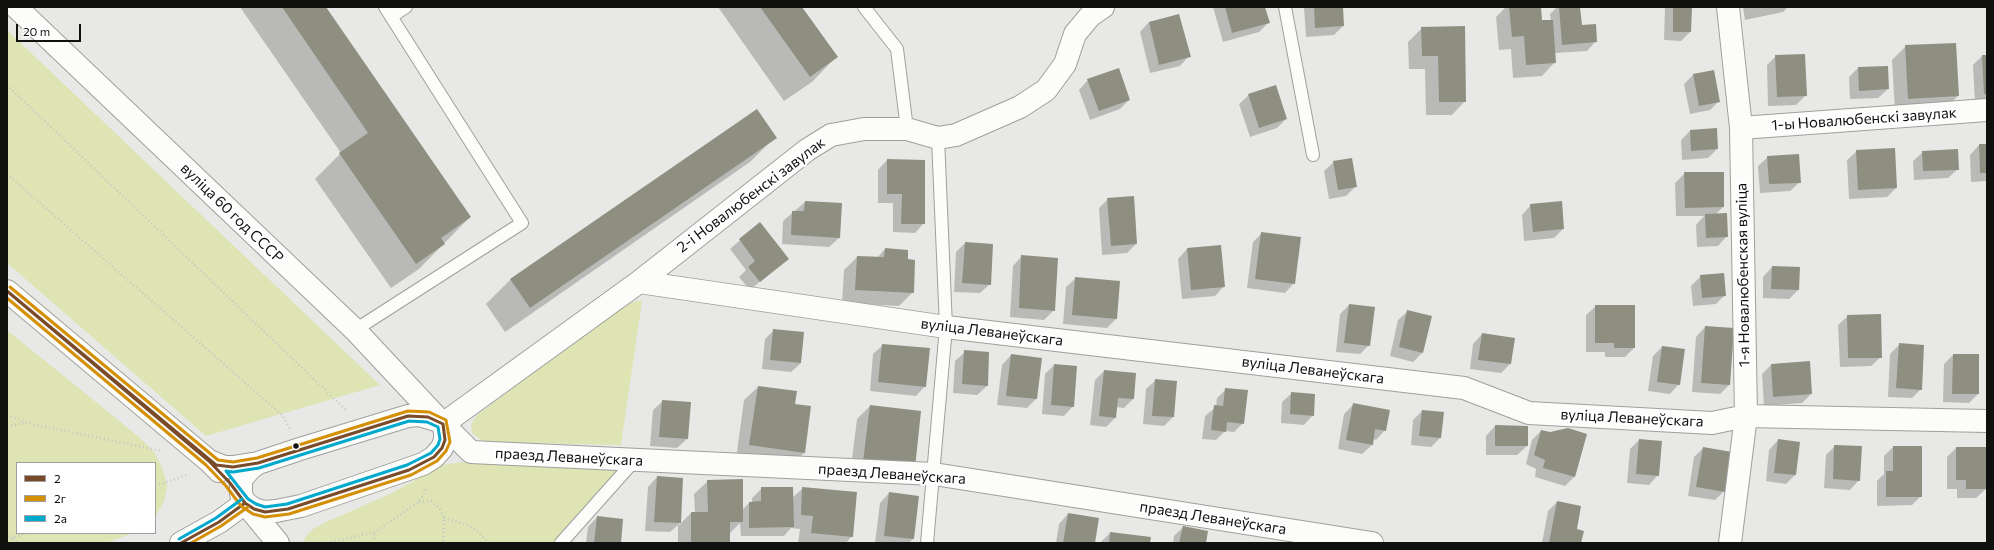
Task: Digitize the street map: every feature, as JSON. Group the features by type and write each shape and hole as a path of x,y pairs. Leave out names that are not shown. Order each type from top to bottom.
{"street":[{"name":"вуліца 60 год СССР","path":"16,7 355,330 444,424"},
{"name":"2-і Новалюбенскі завулак","path":"444,424 639,282 807,150 831,135 864,129 907,129 938,138 956,135 1020,107 1046,90 1065,64 1075,34 1090,16 1103,7"},
{"name":"1-я Новалюбенская вуліца","path":"1728,7 1741,128 1746,416 1730,543"},
{"name":"1-ы Новалюбенскі завулак","path":"1741,128 1987,110"},
{"name":"вуліца Леванеўскага","path":"639,282 946,327 1464,388 1529,413 1712,423 1746,416 1987,421"},
{"path":"7,291 209,461 230,483 278,543"},
{"path":"209,461 224,467 233,468 258,463 408,416 428,417 444,424 445,440 442,448 434,457 416,467 288,509 265,512 254,509 245,503 241,494 241,479 258,463"},
{"name":"праезд Леванеўскага","path":"444,424 471,452 934,474 1372,543"},
{"path":"181,543 219,522 245,503"}],"lane":[{"path":"355,330 522,223 385,7"},
{"path":"391,18 406,7"},
{"path":"864,7 897,49 907,129"},
{"path":"1285,7 1313,155"},
{"path":"927,543 946,327 938,138"},
{"path":"561,543 635,460"}],"path":[{"path":"7,85 349,413"},
{"path":"7,174 283,416 292,431"},
{"path":"7,415 27,423 164,452"},
{"path":"7,426 27,423"},
{"path":"156,486 187,475"},
{"path":"327,543 375,532 419,502 430,482"},
{"path":"419,502 431,501 440,509 444,518 443,543"},
{"path":"444,518 467,525 476,530 489,543"},
{"path":"373,543 375,532"},
{"path":"7,533 18,543"},
{"path":"7,540 24,534"},
{"path":"9,543 13,538"}],"green space":[{"path":"7,30 380,385 206,436 7,263"},
{"path":"637,301 642,301 621,445 487,442 481,440 472,433 471,424 477,415 622,306"},
{"path":"7,330 139,437 155,453 163,470 167,487 164,502 156,515 156,462 16,462 16,534 130,534 106,543 7,543"},
{"path":"463,462 634,470 571,543 302,543 313,529 324,523 390,494 442,465"}],"building":[{"path":"282,7 326,7 471,217 441,238 445,244 416,264 339,153 368,133"},
{"path":"760,7 802,7 838,57 810,77"},
{"path":"1225,7 1265,7 1270,23 1232,33"},
{"path":"1314,7 1343,7 1344,26 1315,28"},
{"path":"1509,7 1541,7 1542,20 1553,20 1556,63 1526,65 1524,36 1512,37"},
{"path":"1559,7 1580,7 1582,25 1596,24 1597,42 1562,45"},
{"path":"1673,7 1692,7 1691,32 1673,32"},
{"path":"1179,14 1191,57 1159,65 1149,22"},
{"path":"1465,26 1466,102 1439,102 1438,56 1422,56 1421,27"},
{"path":"1956,43 1959,96 1908,99 1905,45"},
{"path":"1805,54 1807,96 1777,97 1775,55"},
{"path":"1982,55 1987,55 1987,94 1984,94"},
{"path":"1888,66 1889,89 1859,91 1858,67"},
{"path":"1119,68 1130,100 1099,111 1087,79"},
{"path":"1714,70 1720,102 1699,106 1693,74"},
{"path":"1276,85 1287,119 1259,128 1248,94"},
{"path":"757,109 777,138 530,308 510,279"},
{"path":"1717,128 1718,149 1691,151 1690,130"},
{"path":"1979,144 1987,144 1987,173 1980,173"},
{"path":"1895,148 1897,188 1858,190 1856,150"},
{"path":"1958,149 1959,170 1923,171 1922,151"},
{"path":"1799,154 1801,183 1769,184 1767,156"},
{"path":"1352,158 1357,187 1338,190 1333,161"},
{"path":"887,159 925,160 925,224 901,224 902,194 887,194"},
{"path":"1684,172 1724,172 1724,207 1685,208"},
{"path":"1134,196 1137,244 1111,246 1107,198"},
{"path":"805,201 842,203 840,238 791,235 792,211 804,211"},
{"path":"1562,201 1564,229 1533,232 1530,204"},
{"path":"1727,213 1728,237 1706,238 1705,214"},
{"path":"760,222 789,259 760,282 748,267 755,261 739,239"},
{"path":"1261,232 1301,237 1295,284 1255,279"},
{"path":"965,242 993,244 991,285 962,283"},
{"path":"1221,245 1225,287 1191,290 1187,248"},
{"path":"885,248 908,250 908,259 915,260 914,293 855,290 857,256 884,257"},
{"path":"1021,255 1058,258 1055,311 1019,308"},
{"path":"1772,266 1800,267 1799,290 1771,289"},
{"path":"1724,273 1726,296 1702,298 1700,275"},
{"path":"1075,277 1120,281 1117,319 1072,315"},
{"path":"1349,304 1375,307 1370,346 1344,343"},
{"path":"1595,305 1635,305 1635,348 1614,348 1614,343 1595,343"},
{"path":"1407,310 1432,316 1423,353 1399,347"},
{"path":"1881,314 1882,358 1848,358 1847,315"},
{"path":"1705,326 1734,328 1730,385 1701,383"},
{"path":"773,329 804,332 801,363 770,360"},
{"path":"1482,333 1515,338 1511,364 1478,360"},
{"path":"1899,343 1924,345 1922,390 1896,388"},
{"path":"882,344 930,348 926,387 878,382"},
{"path":"1662,346 1685,349 1680,385 1657,382"},
{"path":"964,350 989,352 988,386 962,384"},
{"path":"1011,354 1042,358 1037,399 1006,396"},
{"path":"1953,354 1979,354 1979,394 1952,394"},
{"path":"1810,361 1812,394 1773,397 1771,364"},
{"path":"1054,364 1077,366 1074,407 1051,405"},
{"path":"1104,370 1136,373 1134,399 1118,398 1116,418 1099,416"},
{"path":"1155,379 1177,381 1174,417 1152,416"},
{"path":"758,386 797,391 795,404 811,406 805,453 749,445"},
{"path":"1225,388 1248,390 1244,424 1227,422 1226,432 1211,430 1214,405 1223,406"},
{"path":"1291,392 1315,394 1314,416 1290,414"},
{"path":"662,400 691,402 688,439 659,437"},
{"path":"1353,403 1390,410 1386,431 1375,429 1373,445 1346,440"},
{"path":"870,405 921,411 915,468 863,462"},
{"path":"1422,410 1444,412 1441,438 1419,436"},
{"path":"1495,425 1528,426 1528,446 1495,446"},
{"path":"1568,428 1587,434 1575,477 1543,468 1545,460 1534,455 1541,430 1550,432"},
{"path":"1639,439 1662,441 1659,476 1636,474"},
{"path":"1778,439 1800,442 1796,475 1774,473"},
{"path":"1834,445 1862,446 1860,481 1833,479"},
{"path":"1893,446 1922,446 1922,497 1886,497 1886,471 1893,471"},
{"path":"1703,447 1732,452 1725,492 1696,487"},
{"path":"1956,447 1987,447 1987,489 1966,489 1966,480 1956,480"},
{"path":"657,476 683,478 681,523 654,522"},
{"path":"743,479 743,522 730,522 730,543 691,543 691,512 708,512 707,480"},
{"path":"761,487 793,487 794,527 749,528 749,502 761,501"},
{"path":"802,487 857,492 853,537 811,533 813,516 801,515"},
{"path":"889,492 919,496 914,539 884,536"},
{"path":"1557,501 1581,506 1577,529 1584,531 1581,543 1549,543"},
{"path":"1068,513 1099,518 1095,543 1063,543"},
{"path":"597,516 623,519 621,543 594,543"},
{"path":"1183,526 1208,531 1206,543 1179,543"},
{"path":"1110,532 1151,537 1150,543 1109,543"}],"transit line":[{"name":"2г","path":"7,298 206,465 226,486 241,506 253,514 265,517 289,514 411,475 437,461 446,451 450,442 446,420 429,412 408,411 257,458 233,462 218,460 10,287"},
{"name":"2","path":"7,291 216,465 233,467 258,463 408,416 428,417 443,424 445,440 442,448 434,457 409,470 288,509 265,512 254,509 245,503 230,483 209,461 7,291"},
{"name":"2а","path":"409,421 427,422 438,427 440,439 438,445 431,453 407,465 287,504 265,507 256,504 248,499 226,471 233,472 259,468 409,421"},
{"name":"2а","path":"179,539 216,518 242,499"},
{"name":"2","path":"181,543 219,522 245,503"},
{"name":"2г","path":"191,543 221,526 248,507"}]}
